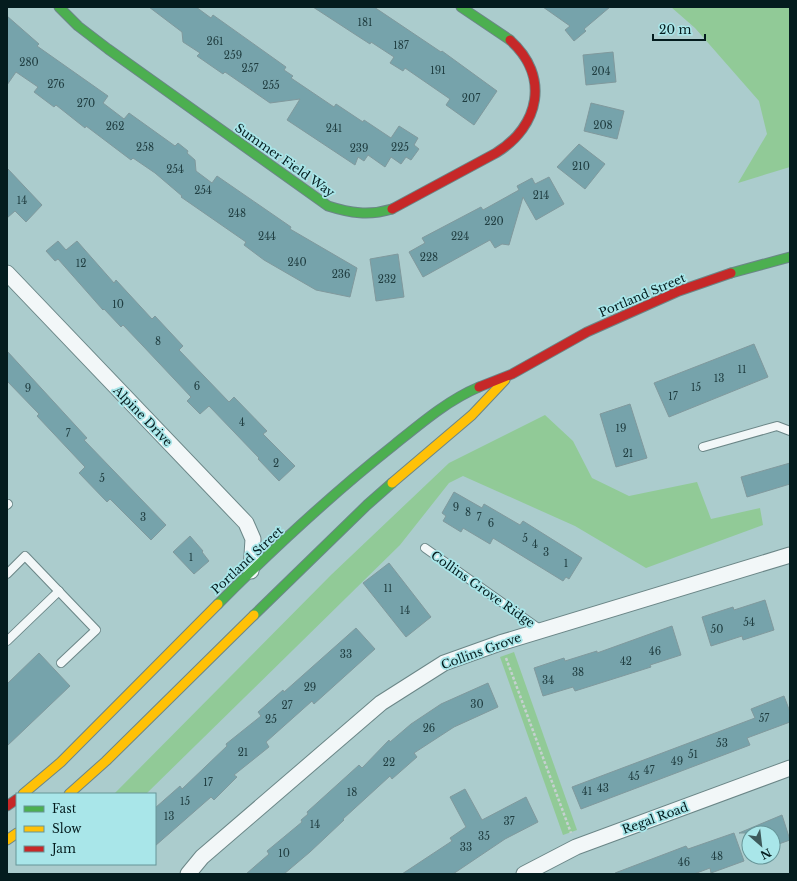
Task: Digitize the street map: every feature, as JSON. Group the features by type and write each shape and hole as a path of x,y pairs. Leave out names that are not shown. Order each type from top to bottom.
{"main road":[{"name":"Summer Field Way","path":"59,7 78,26 108,49 328,206 348,214 365,215 398,207 488,157 513,142 522,132 529,119 534,106 534,85 529,65 522,52 510,40 461,7"},
{"name":"Portland Street","path":"24,793 61,762 251,571 363,470 428,419 468,392 512,374 587,332 679,291 737,271 790,258"},
{"name":"Portland Street","path":"70,793 106,761 367,505 472,415 512,374"},
{"path":"7,806 16,800"},
{"path":"7,840 16,834"}],"street":[{"name":"Alpine Drive","path":"7,273 246,524 253,539 251,571"},
{"name":"Collins Grove","path":"188,874 202,857 381,703 444,663 541,630 790,555"},
{"name":"Regal Road","path":"524,874 576,847 790,768"}],"lane":[{"path":"703,447 777,426 790,431"},
{"name":"Collins Grove Ridge","path":"425,548 541,630"},
{"path":"7,574 25,556 96,630 61,663"},
{"path":"7,641 58,591"}],"path":[{"path":"500,643 576,847"}],"green space":[{"path":"671,7 790,7 790,167 738,183 767,134 759,101 695,28"},
{"path":"545,415 573,441 592,478 629,496 697,482 711,519 760,508 763,525 646,568 575,526 463,476 449,483 400,545 147,793 115,793 331,575 449,463"},
{"path":"514,652 577,830 563,835 500,657"}],"building":[{"path":"149,7 196,7 211,18 213,15 286,67 284,70 293,76 291,78 334,107 336,104 391,138 399,126 418,138 414,145 419,149 411,160 406,157 401,164 391,157 385,167 368,155 364,161 358,157 355,165 287,120 300,99 270,103 225,72 223,74 197,56 200,53 183,42 182,32"},
{"path":"313,7 374,7 441,52 442,51 497,91 474,125 446,105 450,99 405,68 403,71 390,63 394,57 371,42 370,44"},
{"path":"543,7 610,7 584,29 586,31 574,41 565,30 570,26"},
{"path":"7,16 39,44 37,46 108,96 103,103 124,119 129,113 175,146 178,143 188,151 187,153 195,160 196,171 212,183 217,176 291,227 290,229 357,268 350,297 316,290 264,260 244,245 246,242 181,197 182,196 155,173 133,158 131,160 86,126 85,128 56,105 54,107 34,92 38,87 16,72 7,85"},
{"path":"613,52 616,82 586,85 583,55"},
{"path":"591,103 624,111 617,139 584,131"},
{"path":"579,144 605,164 585,189 557,167"},
{"path":"7,168 42,205 26,222 15,211 7,218"},
{"path":"549,177 564,204 536,220 523,197 509,245 502,244 495,248 490,240 423,277 409,252 425,243 422,238 481,207 483,210 519,190 517,186 532,178 535,184"},
{"path":"58,241 66,250 77,241 114,283 116,280 152,319 155,316 183,346 179,350 229,402 234,397 267,431 263,434 295,466 279,481 209,406 200,414 187,401 191,397 143,346 123,325 121,327 104,309 103,310 58,259 55,261 46,251"},
{"path":"398,254 404,297 376,301 370,259"},
{"path":"754,344 768,377 669,417 654,383"},
{"path":"7,351 87,438 84,440 166,525 151,540 110,499 107,502 79,473 85,467 37,416 39,414 7,381"},
{"path":"630,404 647,458 616,467 600,414"},
{"path":"790,463 790,484 747,497 741,477"},
{"path":"454,492 482,508 484,504 520,525 523,521 582,558 569,579 566,577 563,581 493,538 490,544 463,528 461,532 443,521 446,516 442,513"},
{"path":"190,536 203,551 202,552 209,561 194,574 173,552"},
{"path":"389,563 431,617 406,637 363,583"},
{"path":"765,600 774,630 743,640 742,636 711,646 702,617 733,607 734,610"},
{"path":"672,626 681,655 650,665 651,667 575,691 573,687 543,696 534,668 564,658 565,661 597,651 597,653"},
{"path":"356,628 375,649 314,704 312,701 266,742 269,747 234,775 237,777 214,800 211,797 156,845 156,807 180,786 182,789 227,746 226,744 261,716 258,712 283,690 284,692"},
{"path":"39,653 70,686 7,746 7,684"},
{"path":"488,683 498,707 454,727 414,753 417,757 392,779 390,776 310,852 284,874 246,874 269,854 267,851 302,822 301,820 308,814 307,812 359,765 362,768 389,740 390,742 411,724 441,704"},
{"path":"784,696 790,712 790,722 747,738 750,745 581,809 572,787 755,718 751,709"},
{"path":"465,789 482,820 526,797 538,822 505,839 453,874 402,874 452,841 450,838 466,827 450,797"},
{"path":"782,815 790,840 781,843 781,825 758,825"},
{"path":"734,833 741,853 741,862 711,873 710,868 694,874 615,874 686,846 688,849"}],"traffic: fast":[{"path":"59,7 78,26 108,49 328,206 360,213 392,209"},
{"path":"461,7 510,40"},
{"path":"731,273 790,257"},
{"path":"218,604 260,562 348,483 435,413 456,399 479,387"},
{"path":"254,615 367,505 392,483"}],"traffic: slow":[{"path":"392,483 472,415 505,380"},
{"path":"24,793 61,762 218,604"},
{"path":"70,793 106,761 254,615"},
{"path":"7,840 16,834"}],"traffic: jam":[{"path":"392,209 496,153 511,142 522,129 530,115 534,100 535,84 531,69 523,54 510,40"},
{"path":"479,387 512,374 587,332 679,291 731,273"},
{"path":"7,806 16,800"}]}
